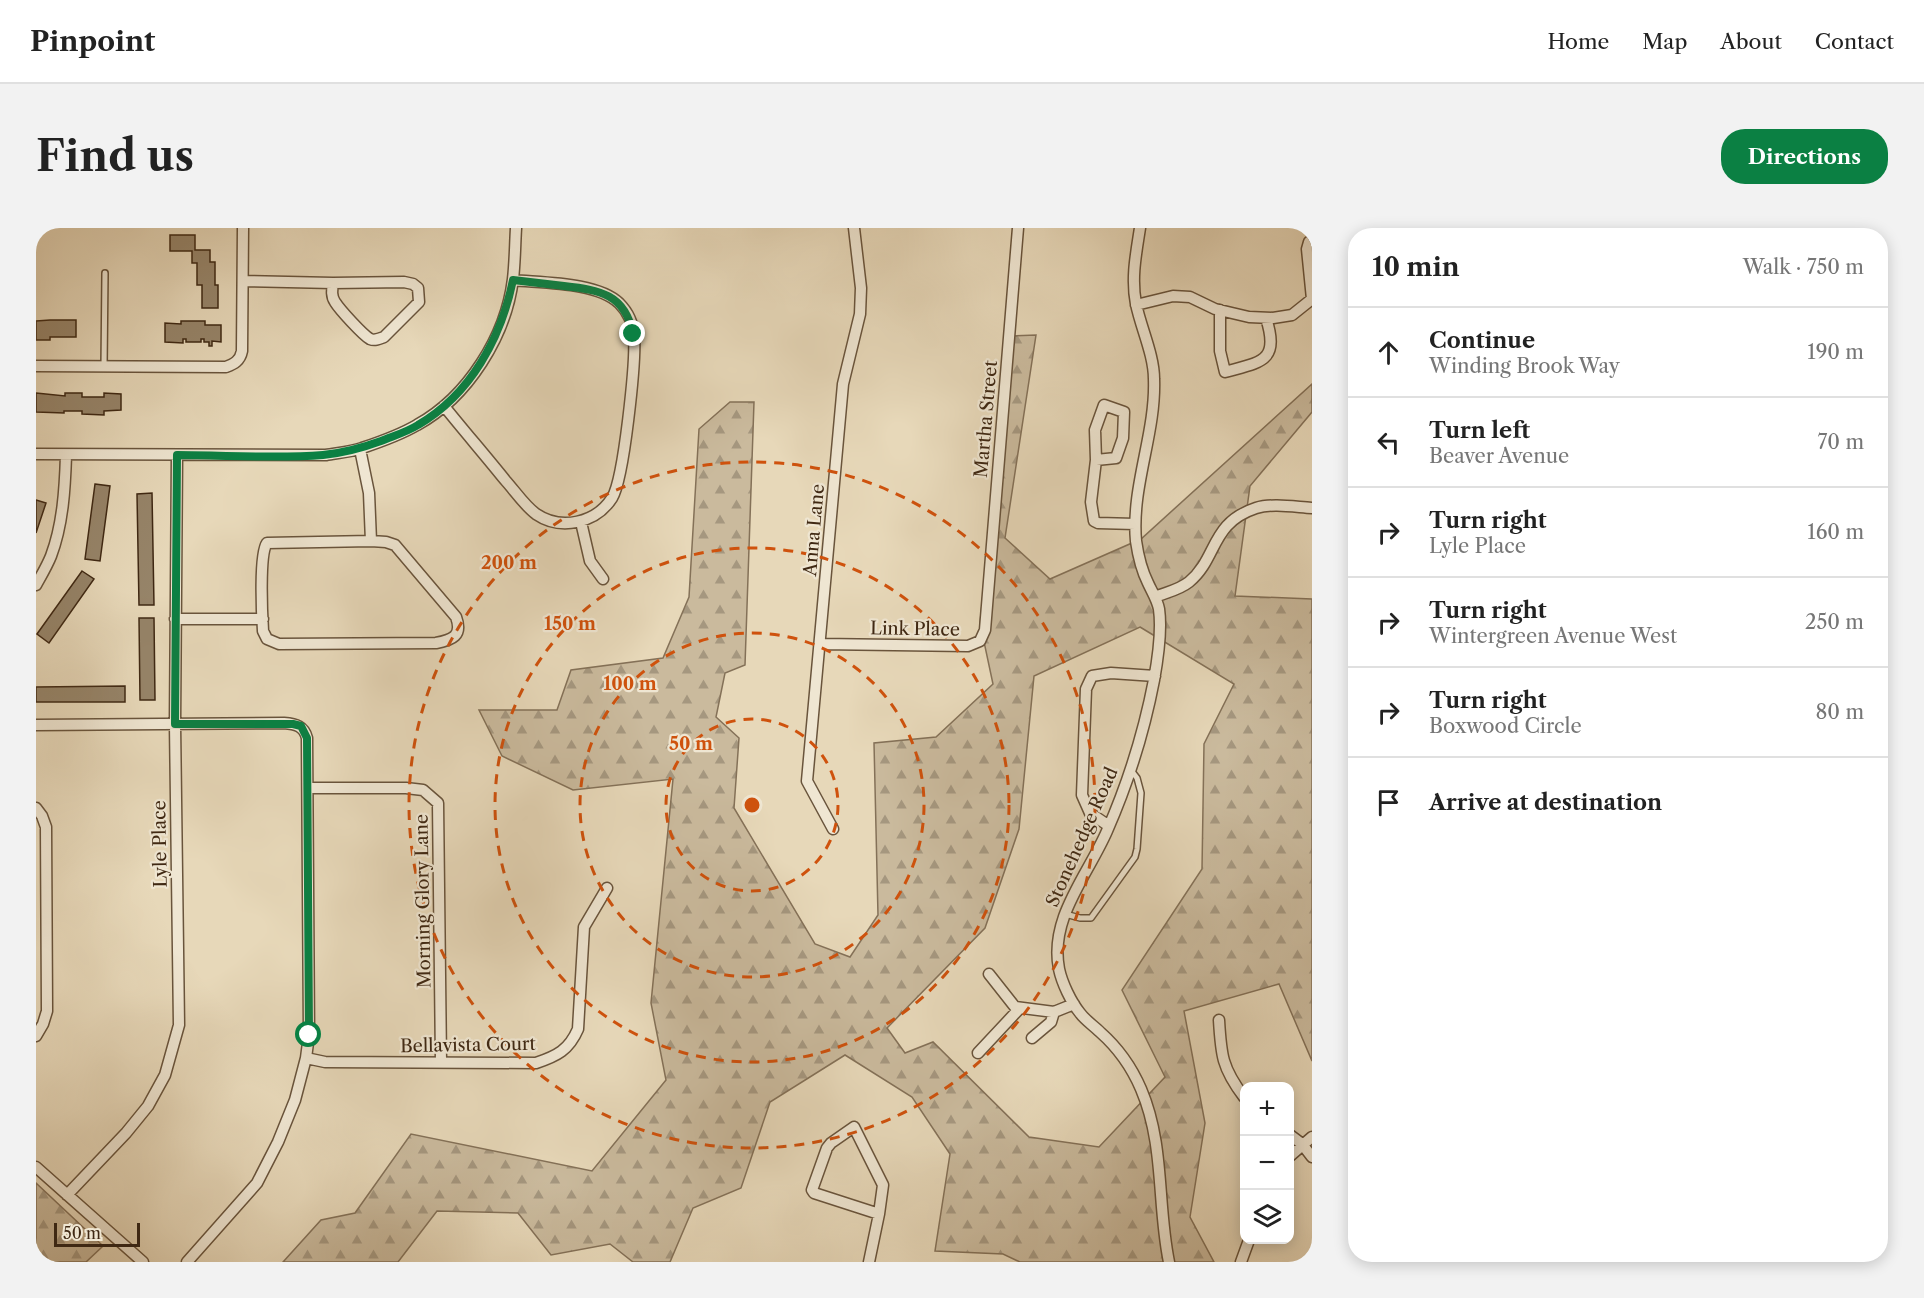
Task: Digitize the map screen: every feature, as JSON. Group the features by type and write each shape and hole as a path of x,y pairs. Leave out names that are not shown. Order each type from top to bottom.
{"street":[{"path":"36,366 226,367 233,365 241,357 242,351 243,228"},
{"path":"36,454 326,455 360,449 419,424 444,406 466,383 488,352 504,316 513,280 516,228"},
{"name":"Anna Lane","path":"833,829 807,781 843,384 860,314 861,288 854,228"},
{"name":"Martha Street","path":"986,613 1018,228"},
{"name":"Stonehedge Road","path":"1140,228 1132,275 1136,304 1155,376 1152,428 1135,508 1135,524 1140,560 1159,608 1155,676 1146,718 1130,769 1108,826 1065,914 1059,942 1059,969 1080,1013 1118,1050 1141,1089 1154,1131 1160,1161 1161,1204 1169,1262"},
{"path":"1136,304 1173,296 1190,297 1220,310 1249,317 1292,315 1312,299 1307,249 1312,240"},
{"path":"444,406 528,507 546,519 557,522 581,522 608,504 614,496 620,475 634,353 631,322 620,304 599,291 513,280"},
{"path":"243,281 413,284 418,288 419,302 384,337 378,340 369,338 335,303 332,294 333,283"},
{"path":"1220,310 1220,351 1225,372 1258,363 1264,359 1272,337 1266,318"},
{"path":"1096,460 1116,458 1124,427 1124,412 1104,405 1095,430 1096,460 1091,502 1094,521 1135,524"},
{"path":"360,449 369,493 371,542"},
{"path":"36,585 51,555 61,514 66,455"},
{"name":"Lyle Place","path":"67,1195 126,1133 148,1106 165,1075 179,1025 175,724 177,455"},
{"path":"1155,597 1182,587 1191,580 1221,533 1240,515 1258,507 1312,507"},
{"path":"581,522 590,561 603,579"},
{"path":"371,542 386,542 395,545 456,617 459,624 457,633 451,640 436,643 279,644 267,639 263,631 262,619 263,553 267,543 371,542"},
{"name":"Link Place","path":"820,644 968,646 980,641 985,630 986,613"},
{"path":"175,619 262,619"},
{"path":"1108,826 1090,813 1082,795 1086,689 1092,676 1111,673 1155,676"},
{"path":"36,725 284,723 301,726 307,738 309,1035 306,1058 295,1100 278,1142 257,1183 187,1262"},
{"name":"Morning Glory Lane","path":"309,788 406,788 423,790 438,803 441,1062"},
{"path":"36,808 46,828 47,1011 36,1036"},
{"name":"Bellavista Court","path":"306,1058 325,1062 536,1063 554,1058 573,1042 578,1029 584,927 607,888"},
{"path":"989,974 1015,1007 1054,1012 1074,1004"},
{"path":"978,1053 1020,1008"},
{"path":"1032,1038 1051,1022 1054,1012"},
{"path":"1219,1020 1221,1052 1230,1077 1240,1090"},
{"path":"869,1262 879,1214 883,1185 854,1127 827,1148 812,1190 814,1193 879,1214"},
{"path":"1291,1136 1302,1144 1312,1157"},
{"path":"1294,1152 1312,1137"},
{"path":"36,1167 143,1262"},
{"path":"1241,1262 1247,1244"}],"lane":[{"path":"104,367 105,273"},
{"path":"1065,914 1091,918 1135,857 1141,793 1137,778 1130,769"}],"green space":[{"path":"1036,335 1005,538 1050,579 1141,539 1312,384 1312,412 1250,486 1235,596 1312,599 1312,1061 1279,984 1184,1011 1205,1123 1190,1217 1214,1262 1020,1262 1003,1254 935,1251 950,1154 912,1097 845,1055 770,1102 741,1188 693,1208 670,1262 633,1262 610,1244 551,1255 518,1213 437,1211 398,1262 283,1262 321,1220 355,1213 411,1134 592,1171 666,1080 651,1003 673,779 573,790 502,756 479,710 557,710 571,670 663,658 689,597 699,429 730,402 754,402 745,665 725,673 716,717 739,738 734,808 815,944 850,957 878,915 874,743 936,737 993,684 980,623 1010,336","holes":["1140,627 1234,684 1204,744 1202,869 1122,990 1165,1077 1099,1147 1029,1137 933,1042 905,1053 887,1028 985,928 1019,829 1034,676"]},
{"path":"36,1183 103,1246 86,1262 36,1262"}],"building":[{"path":"170,235 195,235 195,250 210,250 210,262 215,262 218,308 202,308 202,285 197,285 197,263 192,263 192,251 170,251"},
{"path":"76,320 76,337 50,337 50,340 36,340 36,321"},
{"path":"181,321 205,321 205,325 221,325 221,342 212,341 212,346 209,346 209,342 204,342 204,339 201,339 201,342 186,342 186,339 183,339 183,343 165,342 165,323 181,324"},
{"path":"36,393 65,396 65,393 82,393 82,397 104,397 104,393 121,394 121,410 104,411 104,415 82,414 82,411 36,412"},
{"path":"95,484 110,486 100,561 85,559"},
{"path":"152,493 154,605 139,605 137,494"},
{"path":"36,500 46,503 36,533"},
{"path":"82,571 94,579 49,643 37,634"},
{"path":"139,618 154,618 155,700 140,700"},
{"path":"125,686 125,702 36,702 36,687"}],"route":[{"path":"309,1035 307,738 301,726 284,723 175,724 177,455 326,455 360,449 419,424 444,406 477,369 488,352 504,316 513,280 599,291 620,304 631,322 633,334"}]}
